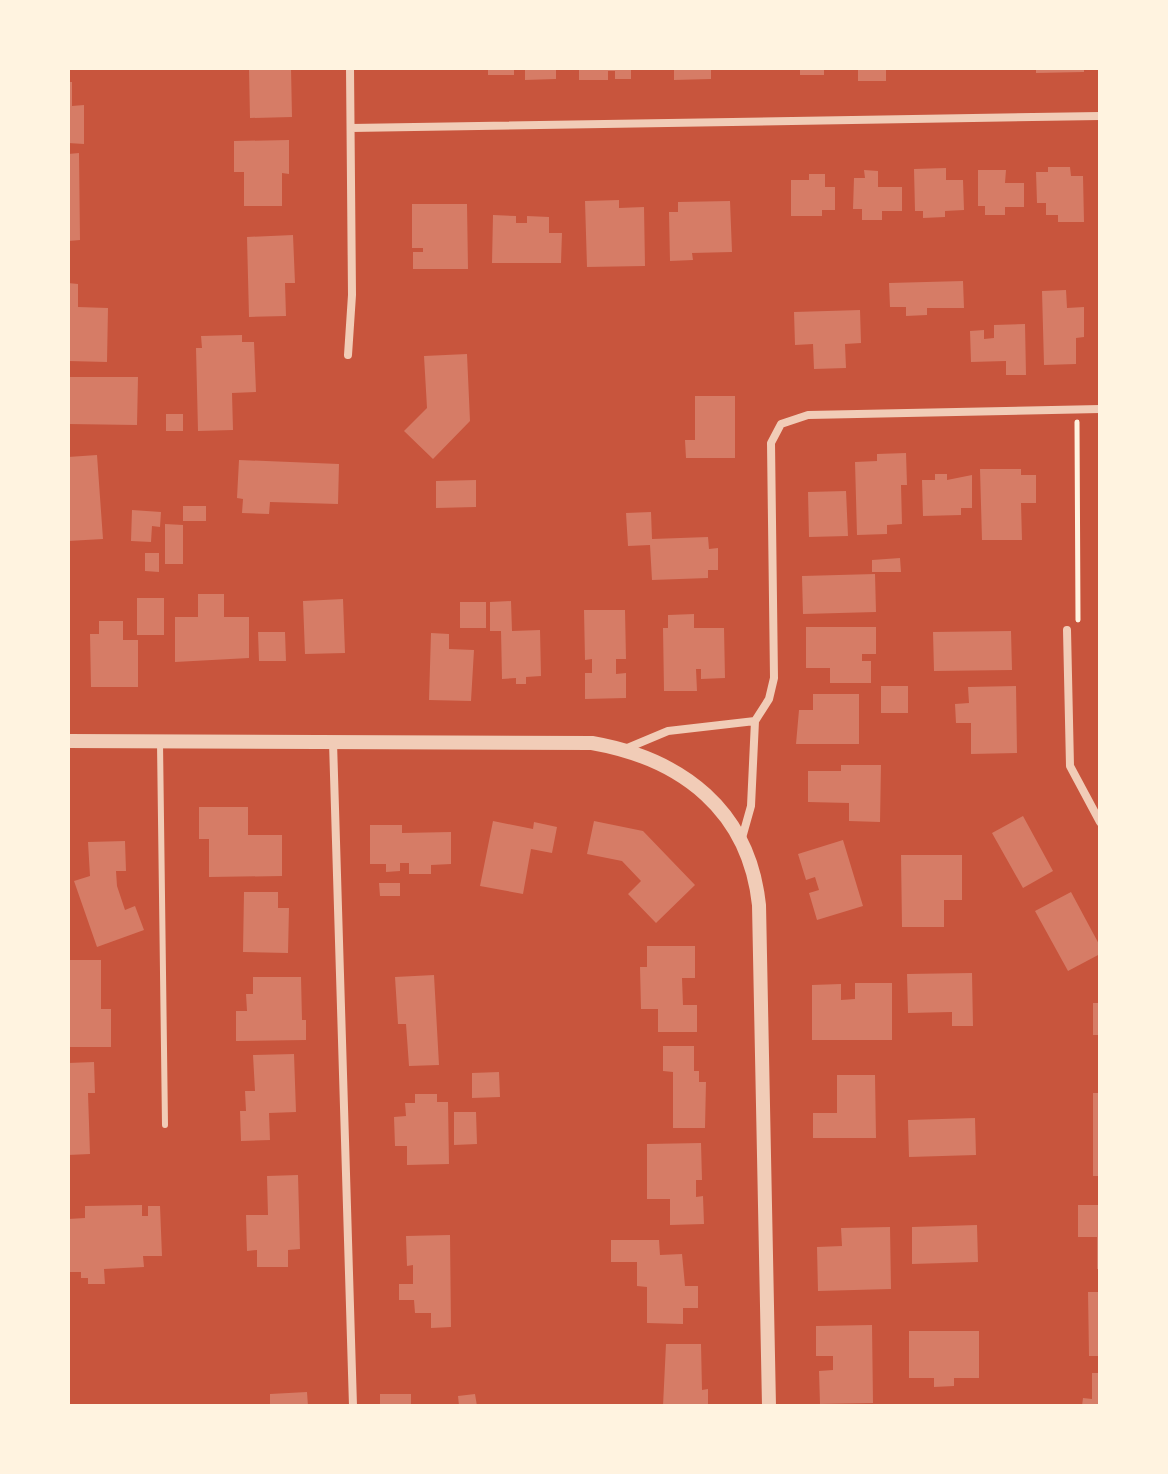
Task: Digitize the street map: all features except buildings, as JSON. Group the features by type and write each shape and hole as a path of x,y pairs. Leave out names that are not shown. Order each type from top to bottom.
{"street":[{"path":"348,355 352,295 350,68"},
{"path":"351,128 1100,116"},
{"path":"742,838 751,806 755,721 769,699 774,678 770,457 774,432 781,424 808,415 1100,409"},
{"path":"1067,630 1070,766 1100,822"},
{"path":"625,749 668,731 755,721"},
{"path":"68,741 545,741 625,749 668,770 713,802 742,838 756,881 761,952 769,1406"},
{"path":"333,742 353,1406"}],"lane":[{"path":"160,743 165,1125"}],"path":[{"path":"1067,630 1081,615 1077,409"}]}
